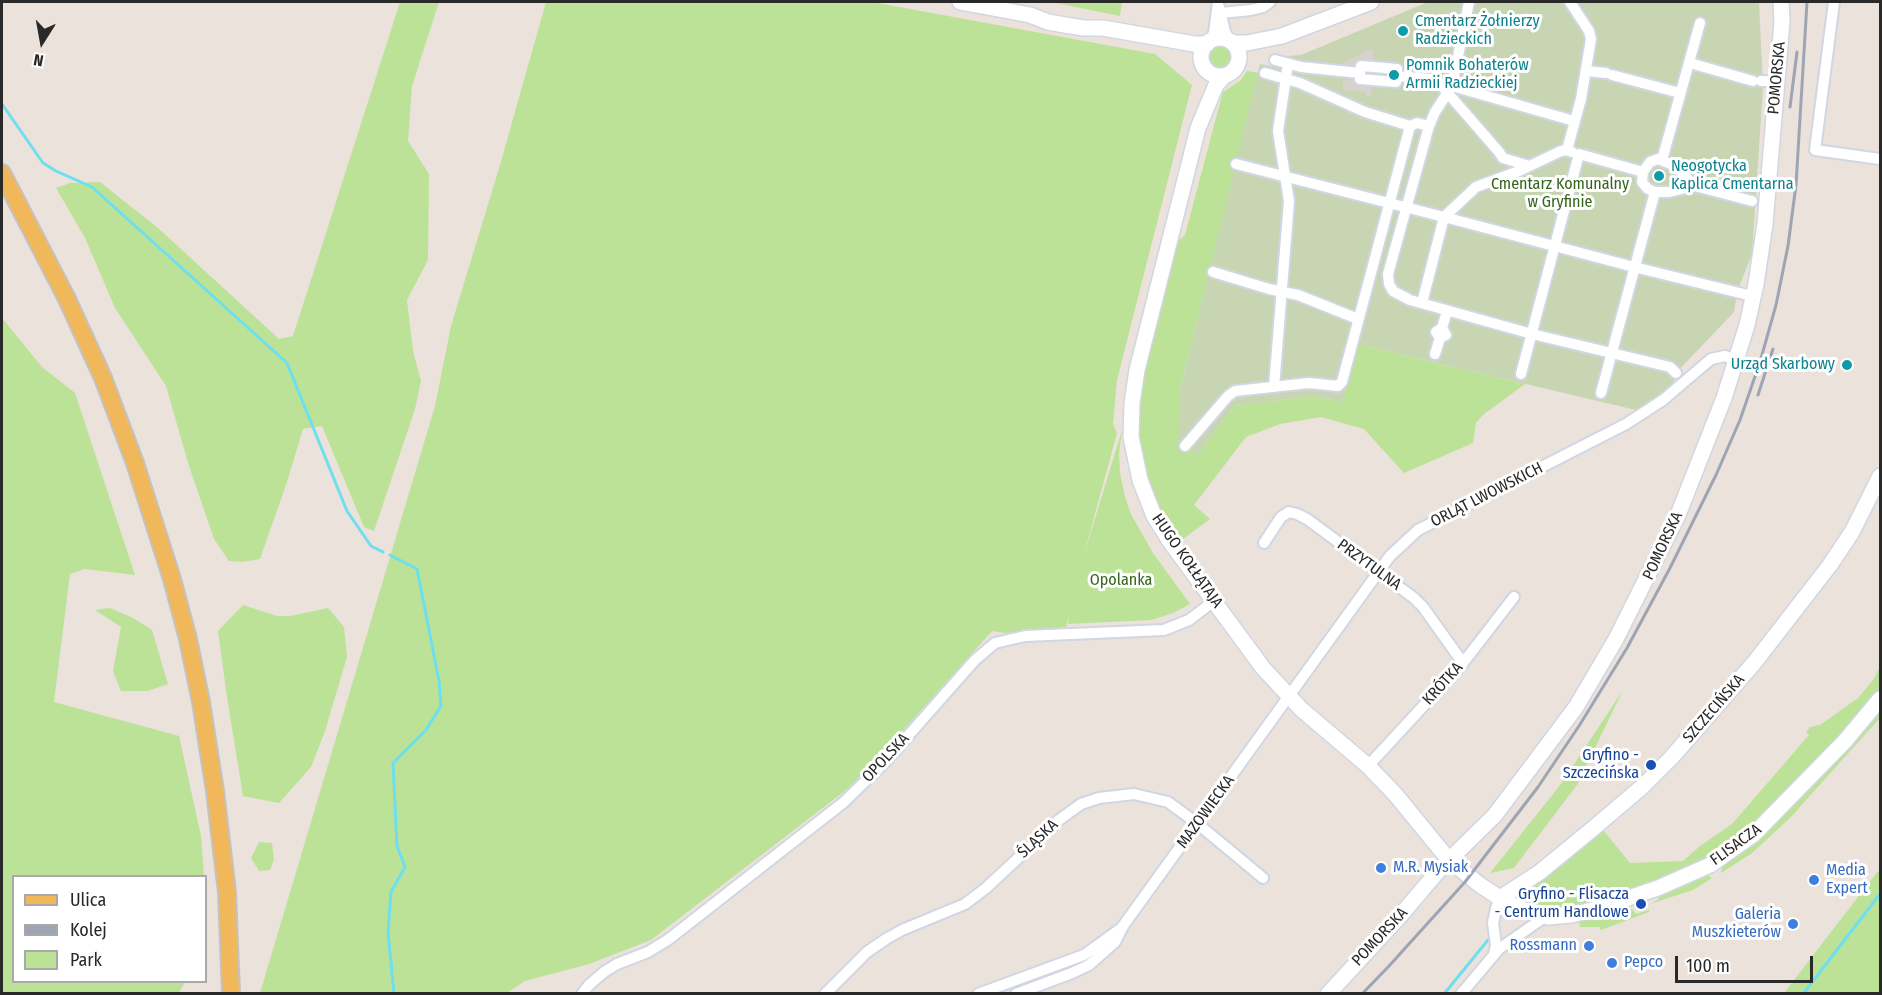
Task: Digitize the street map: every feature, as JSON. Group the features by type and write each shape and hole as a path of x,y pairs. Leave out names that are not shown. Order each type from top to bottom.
{"main road":[{"path":"2,173 67,298 102,378 135,463 171,579 190,650 216,791 227,892 231,993"}],"street":[{"path":"960,2 1030,15 1072,18 1103,28 1198,45 1219,38 1242,44 1282,36"},
{"path":"1219,6 1251,10 1263,7 1270,2"},
{"path":"1159,39 1198,57 1214,75 1224,76 1233,71 1246,54 1282,36 1371,2"},
{"path":"1469,2 1450,90 1429,126 1388,274 1389,284 1400,296 1422,303 1532,334 1670,367 1676,373"},
{"path":"1567,150 1581,99 1590,50 1589,31 1570,2"},
{"name":"POMORSKA","path":"1328,993 1449,860 1495,815 1576,707 1597,675 1678,515 1717,419 1752,305 1764,238 1782,29 1781,2"},
{"path":"1834,2 1815,150 1881,159"},
{"path":"1219,6 1225,32 1238,51 1238,62"},
{"path":"1204,65 1202,52 1214,33 1219,6"},
{"path":"1662,160 1700,23"},
{"path":"1275,60 1301,67 1360,73 1360,79 1396,82 1396,76 1431,79 1450,90 1574,122"},
{"path":"1274,387 1289,201 1278,131 1288,63"},
{"path":"1690,63 1760,81"},
{"name":"HUGO KOŁŁĄTAJA","path":"1204,65 1207,78 1203,113 1137,370 1132,403 1131,437 1140,480 1154,516 1263,668 1289,698 1368,766 1413,813 1449,860 1500,898"},
{"path":"1586,71 1609,74 1680,93"},
{"path":"1265,73 1300,83 1365,112 1410,126 1417,123 1429,126"},
{"name":"HUGO KOŁŁĄTAJA","path":"1203,113 1218,82 1224,76"},
{"path":"1450,90 1503,159 1529,166"},
{"path":"1185,446 1228,396 1235,391 1309,383 1338,386 1342,382 1410,126"},
{"path":"1422,303 1444,217 1476,187 1567,150 1643,171"},
{"path":"1521,374 1580,154"},
{"path":"1695,186 1675,166 1662,160 1650,162 1643,171 1642,182 1648,189 1655,192 1669,192 1695,186 1752,201"},
{"path":"1236,164 1748,295"},
{"path":"1669,192 1676,185 1675,166"},
{"path":"1601,393 1655,192"},
{"path":"1213,272 1298,295 1358,320"},
{"path":"1436,354 1447,310"},
{"name":"ORLĄT LWOWSKICH","path":"1289,698 1390,556 1418,530 1626,424 1663,400 1711,359 1725,356 1736,360"},
{"name":"SZCZECIŃSKA","path":"1500,898 1540,872 1648,782 1743,675 1841,549 1881,476"},
{"name":"PRZYTULNA","path":"1264,543 1281,517 1289,512 1297,514 1414,598 1424,607 1463,663"},
{"name":"KRÓTKA","path":"1368,766 1463,663 1514,597"},
{"name":"OPOLSKA","path":"582,993 604,972 617,964 648,952 669,939 844,802 884,763 975,660 994,644 1025,636 1164,630 1189,620 1214,601"},
{"name":"MAZOWIECKA","path":"1016,993 1072,974 1089,965 1115,942 1123,927 1289,698"},
{"name":"FLISACZA","path":"1500,898 1542,915 1571,915 1604,907 1686,876 1718,860 1745,842 1767,822 1856,729 1881,699"},
{"name":"ŚLĄSKA","path":"825,993 867,952 886,939 965,904 980,894 1059,820 1081,804 1118,794 1148,796 1168,802 1263,878"},
{"path":"1461,993 1494,954 1542,915 1529,903 1527,891 1530,883 1540,872"},
{"path":"1494,954 1496,945 1493,923 1500,898"},
{"name":"MAZOWIECKA","path":"978,993 1084,955 1123,927"}],"green space":[{"path":"400,2 439,2 412,86 408,141 429,174 428,260 407,300 413,351 421,381 415,409 374,531 364,527 322,426 303,429 260,559 243,562 229,561 214,539 189,466 166,386 115,308 85,238 56,188 70,183 100,182 158,228 279,339 293,336"},
{"name":"Opolanka","path":"546,2 872,2 1155,54 1192,85 1117,380 1113,424 1117,433 1083,558 1122,430 1119,454 1120,473 1131,514 1153,553 1190,604 1173,613 1151,620 1068,624 1070,613 1066,627 1005,633 992,631 875,762 846,790 651,940 589,964 525,981 507,993 260,993 435,406 451,326"},
{"path":"1051,2 1122,2 1120,16"},
{"name":"Cmentarz Komunalny w Gryfinie","path":"1428,2 1759,2 1763,87 1752,254 1737,292 1734,312 1676,373 1673,385 1636,410 1356,344 1343,402 1310,396 1234,406 1198,455 1178,441 1180,390 1260,64 1274,67 1275,57 1301,55"},
{"path":"1220,45 1228,49 1232,57 1228,65 1220,69 1212,65 1208,57 1212,49"},
{"path":"1247,71 1259,73 1180,389 1198,455 1234,406 1310,396 1343,402 1356,344 1525,384 1484,414 1476,423 1473,443 1404,473 1364,429 1321,417 1280,424 1246,437 1194,505 1210,519 1177,541 1162,517 1146,479 1138,432 1141,382 1175,243 1185,235 1223,92 1240,81"},
{"path":"2,318 42,367 75,393 135,575 85,569 70,574 54,702 179,736 201,836 204,875 12,875 12,983 184,983 179,993 2,993"},
{"path":"243,605 277,616 290,616 328,608 344,627 347,657 325,731 311,767 279,803 243,796 218,631"},
{"path":"110,608 133,618 152,630 168,684 148,691 121,691 113,671 121,627 95,610"},
{"path":"1880,666 1880,692 1772,812 1701,865 1590,904 1552,912 1534,904 1531,897 1532,889 1594,840 1593,838 1603,830 1630,863 1683,861 1732,824 1809,735 1806,732 1810,727 1820,725 1858,698 1874,679"},
{"path":"1623,690 1577,785 1514,868 1490,873 1561,784"},
{"path":"1880,706 1880,718 1789,819 1752,853 1721,873 1722,866"},
{"path":"259,842 272,843 274,859 270,870 259,871 251,858"},
{"path":"1878,871 1880,873 1880,993 1784,993"},
{"path":"1706,874 1712,878 1693,890 1650,904 1659,899 1658,896 1654,898 1674,886"},
{"path":"1632,909 1636,914 1649,910 1649,912 1601,930 1599,927 1580,927 1579,921"}],"shaded area":[{"path":"1369,50 1374,50 1373,64 1399,72 1429,75 1372,83 1371,97 1366,96 1366,92 1343,90 1343,80 1351,81 1352,76 1338,66"}],"waterway":[{"path":"2,104 43,163 92,187 287,363 347,511 371,546 383,552"},
{"path":"390,555 417,569 439,681 441,706 426,730 393,763 397,846 405,867 391,892 388,932 394,994"},
{"path":"1803,994 1880,894"},
{"path":"1444,994 1488,940"}],"railway":[{"path":"1362,994 1465,882 1538,787 1627,648 1716,475 1740,420 1760,362 1776,305 1788,246 1796,185 1807,2"},
{"path":"1790,107 1797,52"},
{"path":"1758,395 1773,349"}],"place":[{"name":"Cmentarz Żołnierzy Radzieckich","path":"1403,31"},
{"name":"Pomnik Bohaterów Armii Radzieckiej","path":"1394,75"},
{"name":"Neogotycka Kaplica Cmentarna","path":"1659,176"},
{"name":"Urząd Skarbowy","path":"1847,365"},
{"name":"Gryfino - Szczecińska","path":"1651,765"},
{"name":"M.R. Mysiak","path":"1381,868"},
{"name":"Media Expert","path":"1814,880"},
{"name":"Gryfino - Flisacza - Centrum Handlowe","path":"1641,904"},
{"name":"Galeria Muszkieterów","path":"1793,924"},
{"name":"Rossmann","path":"1589,946"},
{"name":"Pepco","path":"1612,963"}]}
